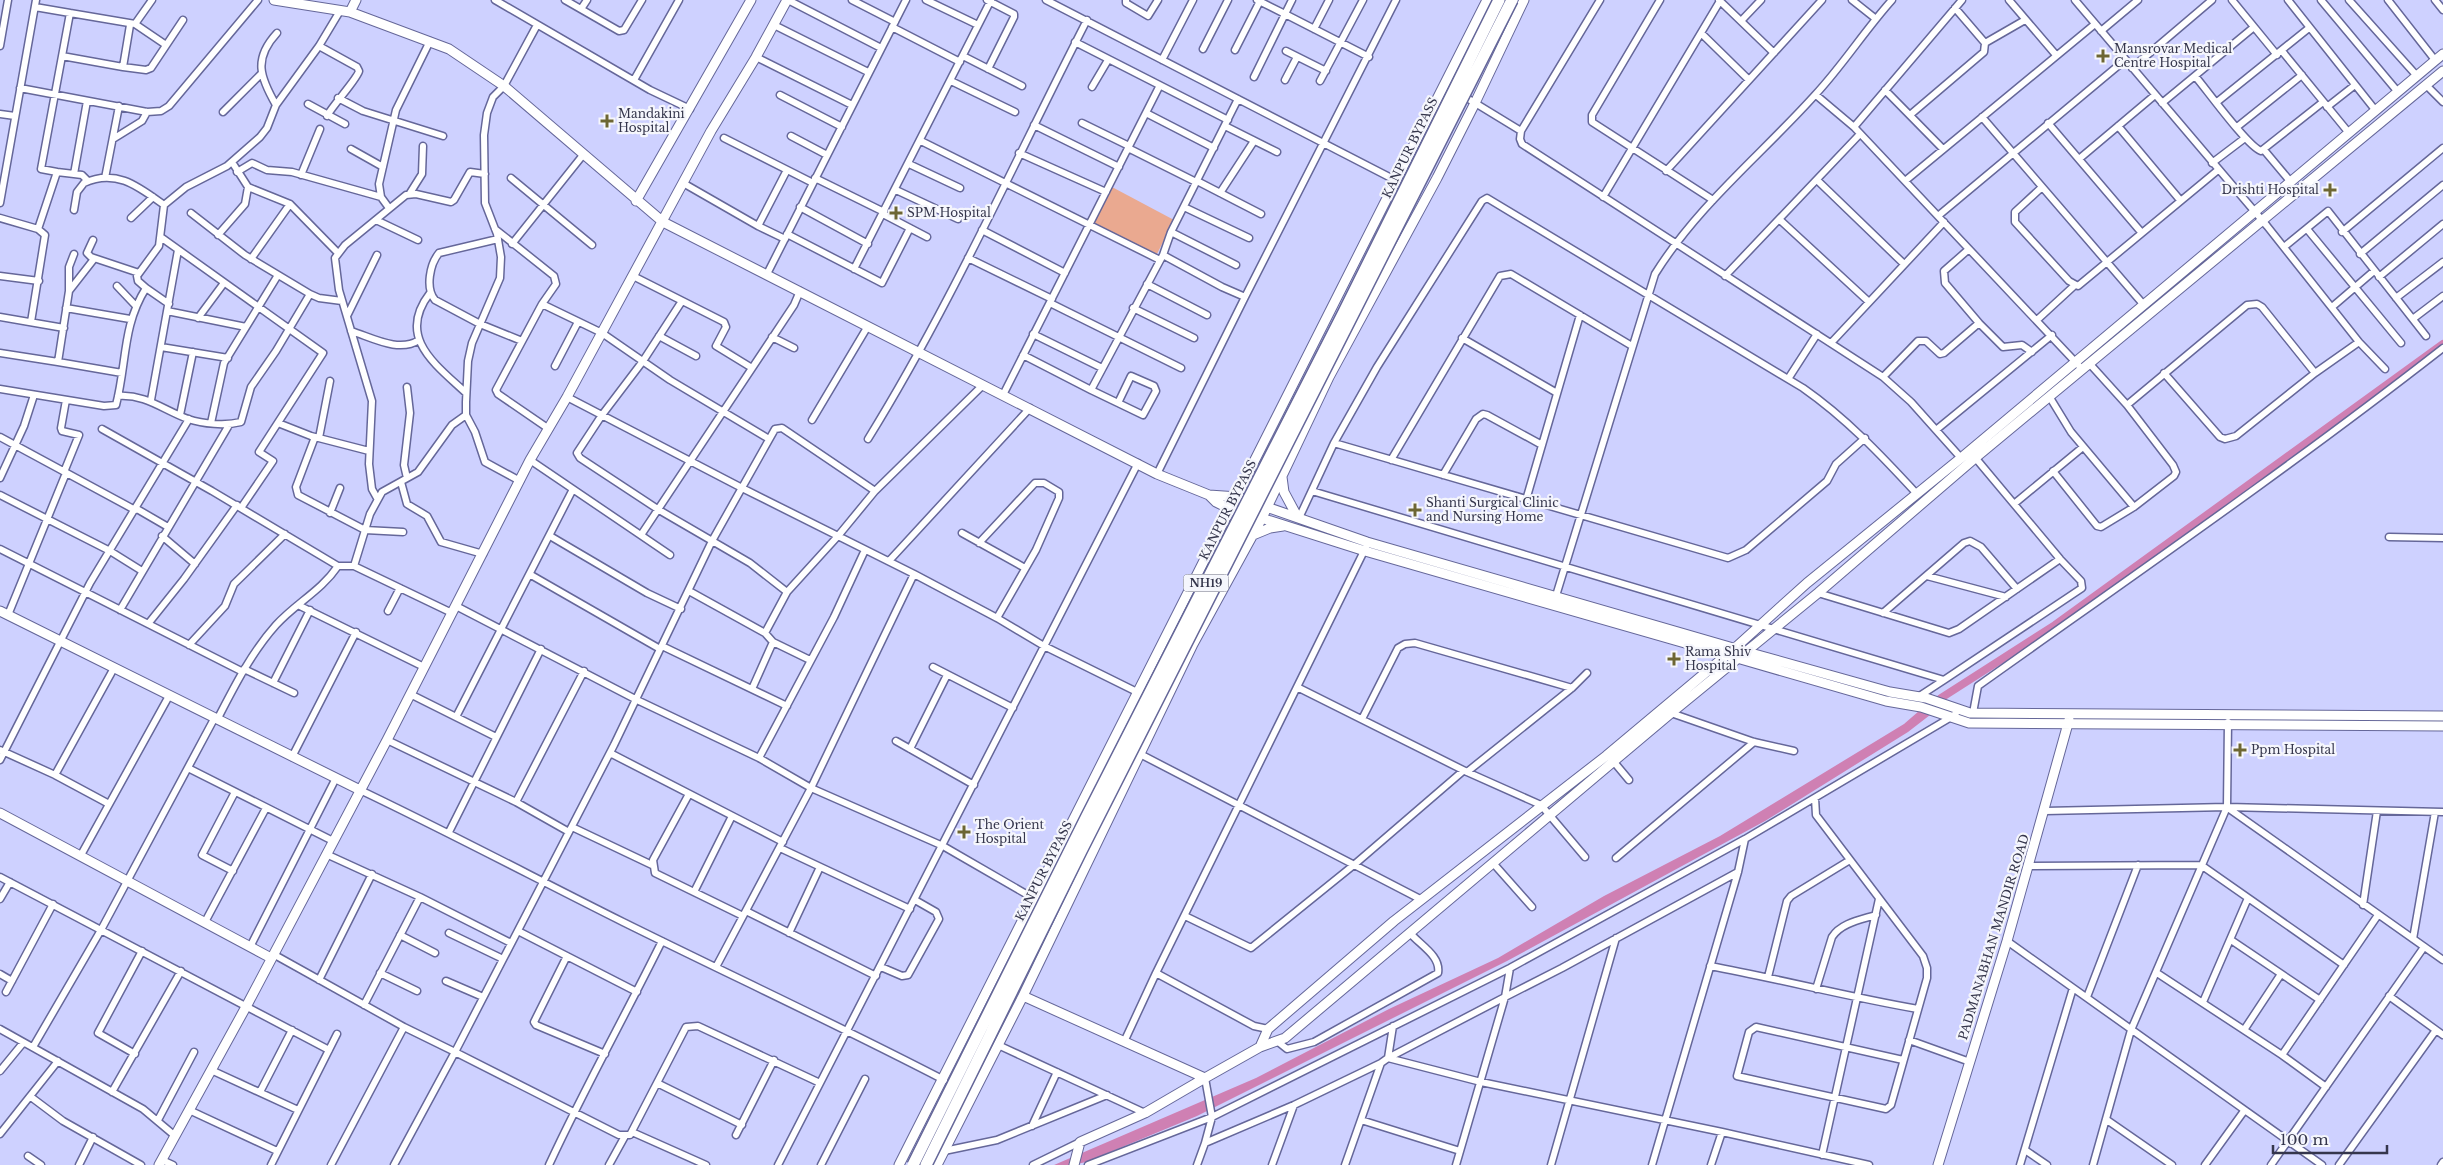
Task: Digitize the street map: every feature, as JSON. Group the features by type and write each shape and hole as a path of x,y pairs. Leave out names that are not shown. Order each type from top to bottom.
{"highway":[{"name":"KANPUR BYPASS","path":"913,1165 1090,810 1344,312 1499,0"},
{"name":"KANPUR BYPASS","path":"926,1165 1090,833 1512,0"}],"street":[{"path":"0,46 8,0"},
{"path":"123,67 133,24 152,0"},
{"path":"20,88 147,112 161,111 169,106 258,0"},
{"path":"274,0 345,12 449,49 504,86 636,201 663,222 1157,474 1209,495 1231,510 1366,546 1886,701 1920,701 1948,705 1969,724 2069,720 2228,720 2443,716"},
{"path":"168,304 138,281 139,273 153,256 162,238 164,205 186,187 232,162 263,132 276,105 319,46 356,0"},
{"path":"495,0 634,80 690,109"},
{"path":"565,0 619,31 624,30 642,0"},
{"path":"581,9 586,0"},
{"path":"634,80 679,0"},
{"path":"636,201 751,0"},
{"path":"173,1165 160,1162 247,1005 387,740 530,460 567,397 711,131 788,0 881,48"},
{"path":"852,0 893,25 961,59 988,69 1022,86"},
{"path":"768,274 800,207 906,0"},
{"path":"926,0 978,25"},
{"path":"1046,0 1397,181"},
{"path":"1126,0 1126,3 1148,16 1158,0"},
{"path":"1162,60 1193,0"},
{"path":"1204,49 1228,0"},
{"path":"1254,77 1292,0"},
{"path":"1314,29 1329,0"},
{"path":"1320,82 1363,0"},
{"path":"1157,474 1245,297 1369,57 1396,0"},
{"path":"899,1165 944,1080 1033,898 1238,497 1487,0"},
{"path":"937,1165 1023,996 1193,644 1262,518 1329,376 1476,103 1524,0"},
{"path":"1600,0 1521,131 1520,140 1522,144 1882,377 1910,402 1961,458"},
{"path":"1660,0 1592,115 1592,122 1713,200"},
{"path":"1603,197 1630,148 1720,0 1774,53"},
{"path":"1666,170 1822,0"},
{"path":"1852,0 1876,19"},
{"path":"1554,601 1655,274 1674,244 1713,200 1816,95 1892,0"},
{"path":"1854,127 1962,0"},
{"path":"2008,0 2056,55"},
{"path":"2075,0 2262,220 2359,342 2385,369"},
{"path":"2102,32 2138,0"},
{"path":"2132,68 2212,0"},
{"path":"2232,0 2254,27 2302,76 2349,133"},
{"path":"2288,0 2376,112"},
{"path":"2321,0 2398,92"},
{"path":"2349,0 2417,76"},
{"path":"2388,0 2435,60"},
{"path":"2435,0 2443,10"},
{"path":"854,269 951,81 989,1 1014,14 1014,17 988,69"},
{"path":"1235,50 1258,1 1369,57"},
{"path":"1741,21 1757,1"},
{"path":"0,203 35,3 70,13 133,24 166,45"},
{"path":"1910,115 1984,52 1985,43 1955,8"},
{"path":"70,13 41,169 82,175 88,181"},
{"path":"62,56 146,70 151,68 183,20"},
{"path":"868,439 904,380 968,258 1087,20"},
{"path":"1985,43 2025,20"},
{"path":"1905,181 2095,24"},
{"path":"520,481 485,462 475,432 466,415 466,393 468,361 472,344 500,278 501,257 498,239 485,203 484,135 487,112 493,98 504,86 537,25"},
{"path":"774,25 868,72"},
{"path":"2162,103 2254,27"},
{"path":"2217,102 2309,28"},
{"path":"276,105 261,74 263,50 277,33"},
{"path":"1701,33 1749,80"},
{"path":"389,208 381,197 379,184 394,119 403,94 430,41"},
{"path":"1075,42 1277,152"},
{"path":"319,46 357,67 359,71 356,78 338,98 326,116"},
{"path":"1286,51 1326,71"},
{"path":"1033,1165 1145,1113 1260,1047 1285,1038 1671,713 1818,593 2076,361 2443,54"},
{"path":"756,57 852,105"},
{"path":"1286,80 1297,57"},
{"path":"1092,86 1108,60"},
{"path":"1938,216 2125,60"},
{"path":"1260,1047 1268,1029 1422,900 1606,756 1735,648 1759,625 1917,494 1961,458 1972,454 2049,396 2443,71"},
{"path":"223,112 261,74"},
{"path":"2195,76 2245,138 2256,149 2264,150 2290,181"},
{"path":"2237,127 2302,76"},
{"path":"951,81 1015,112"},
{"path":"1445,84 1521,131"},
{"path":"2264,150 2355,85"},
{"path":"2426,85 2443,102"},
{"path":"1003,395 1159,87"},
{"path":"1885,90 1943,149"},
{"path":"780,95 842,127"},
{"path":"1816,95 1854,127 2076,361 2086,366 2127,405 2173,465 2176,472 2174,476 2134,507 2104,527 2097,526 2053,470"},
{"path":"2078,159 2155,95"},
{"path":"338,98 363,110 443,136"},
{"path":"1091,390 1133,308 1148,284 1171,232 1238,99"},
{"path":"74,174 87,101"},
{"path":"308,104 326,116 345,124"},
{"path":"105,178 119,106"},
{"path":"113,139 142,120 147,112"},
{"path":"1146,113 1214,148"},
{"path":"0,114 16,116"},
{"path":"1982,117 2041,188 2143,304"},
{"path":"1082,123 1261,214"},
{"path":"2048,123 2141,232"},
{"path":"1034,125 1119,167"},
{"path":"2118,126 2180,200"},
{"path":"301,175 320,129"},
{"path":"1725,276 1860,134"},
{"path":"791,136 827,155"},
{"path":"724,138 787,170 814,180 884,213 927,237"},
{"path":"2212,163 2245,138"},
{"path":"921,140 1089,225 1245,297"},
{"path":"1220,193 1254,141"},
{"path":"378,498 372,489 369,451 372,401 342,301 334,267 337,252 389,208 410,193 422,174 423,146"},
{"path":"2342,232 2443,148"},
{"path":"350,149 383,168"},
{"path":"1019,153 1106,192"},
{"path":"512,244 583,155"},
{"path":"232,162 248,187 290,204 337,252"},
{"path":"237,172 252,163 267,170 286,171 381,197"},
{"path":"909,164 960,188"},
{"path":"758,226 787,170"},
{"path":"2037,320 2074,285 2081,284 2141,232 2218,170"},
{"path":"38,229 58,172"},
{"path":"410,193 451,202 470,172 485,174"},
{"path":"74,210 80,186 88,181 118,177 130,181 164,205"},
{"path":"511,178 592,245"},
{"path":"1817,180 1904,264"},
{"path":"683,183 758,226 786,237 882,283 910,228"},
{"path":"2360,254 2443,185"},
{"path":"218,235 245,204 248,187"},
{"path":"2041,188 2015,212 2015,222 2074,285"},
{"path":"896,190 958,219"},
{"path":"131,218 153,198"},
{"path":"1298,518 1334,443 1377,367 1482,201 1487,198 1648,293 1788,379 1831,408 1865,438 1917,494"},
{"path":"251,259 290,204"},
{"path":"800,207 868,244"},
{"path":"1184,207 1248,238"},
{"path":"2284,247 2328,211 2342,232 2414,318 2426,336"},
{"path":"191,213 251,259 310,294 320,298 342,301"},
{"path":"0,218 38,229 42,231 45,240 31,322"},
{"path":"1779,219 1869,302"},
{"path":"376,220 418,240"},
{"path":"1831,343 1944,222"},
{"path":"2332,307 2355,287 2376,274 2443,224"},
{"path":"494,228 554,276 556,284 542,304 496,390 498,394 549,429"},
{"path":"2307,229 2402,343"},
{"path":"982,230 1065,273"},
{"path":"1171,232 1236,265"},
{"path":"148,624 274,461 259,452 323,353 162,238"},
{"path":"466,393 430,360 419,340 418,314 430,292 431,269 439,253 498,239"},
{"path":"93,240 87,254 139,273"},
{"path":"1969,248 1944,271 1943,278 1945,283 1979,323 2003,346 2022,345 2032,352"},
{"path":"150,400 178,250"},
{"path":"58,362 69,291 69,267 74,254"},
{"path":"347,316 377,255"},
{"path":"69,291 94,258"},
{"path":"968,258 1117,338 1181,368"},
{"path":"2396,298 2443,262"},
{"path":"1391,460 1462,338 1500,276 1504,273 1511,274 1632,346"},
{"path":"211,422 222,371 258,306 278,275"},
{"path":"0,276 38,281"},
{"path":"633,276 724,322 726,327 716,346 752,368"},
{"path":"198,318 224,283"},
{"path":"1148,284 1207,315"},
{"path":"117,286 135,305"},
{"path":"0,389 66,400 116,405 130,319 135,305 146,288"},
{"path":"641,536 690,459 794,305 800,291"},
{"path":"430,292 435,300 480,324 522,341"},
{"path":"118,396 150,400 189,419 228,425 241,422 251,387 310,294"},
{"path":"2414,318 2443,296"},
{"path":"682,301 643,361 602,415 577,453 580,458 659,510 750,563 787,592"},
{"path":"542,304 602,333 670,380 770,439"},
{"path":"2127,405 2247,305 2257,304 2262,307 2315,373"},
{"path":"66,308 130,319"},
{"path":"1133,308 1194,338"},
{"path":"167,311 246,328"},
{"path":"1526,500 1580,315"},
{"path":"0,317 64,328"},
{"path":"555,366 578,322"},
{"path":"1882,377 1918,341 1926,341 1940,354 1944,353 1979,323"},
{"path":"812,420 868,326"},
{"path":"351,331 398,346 408,346 419,340"},
{"path":"1033,334 1102,368"},
{"path":"1788,379 1817,334"},
{"path":"1936,430 2052,335"},
{"path":"659,336 696,356"},
{"path":"772,337 794,348"},
{"path":"1462,338 1557,393"},
{"path":"2164,373 2220,437 2225,439 2236,436 2315,373 2359,342"},
{"path":"161,347 228,358"},
{"path":"1973,713 1978,686 2248,494 2379,398 2443,348"},
{"path":"180,415 193,352"},
{"path":"0,353 122,373"},
{"path":"1023,355 1091,390 1118,403 1143,415 1156,388 1131,376 1118,403"},
{"path":"330,381 317,437 296,490 298,495 365,530 403,532"},
{"path":"765,633 787,592 838,536 875,491 983,384"},
{"path":"407,387 410,413 404,465 407,478"},
{"path":"0,478 28,417 34,395"},
{"path":"2049,396 2071,432 2134,507"},
{"path":"567,397 690,459 742,488 889,561 997,618 1044,646 1137,692"},
{"path":"66,400 62,431 80,434 28,563 4,613 292,757 449,832 543,882 662,941 848,1030 944,1080"},
{"path":"889,561 1030,408"},
{"path":"1443,475 1476,419 1483,414 1542,445"},
{"path":"354,566 365,530 382,492 418,472 452,424 466,415"},
{"path":"0,760 2,751 61,642 85,593 189,419"},
{"path":"278,423 317,437 369,451"},
{"path":"120,610 228,425"},
{"path":"394,1165 571,830 637,700 712,541 775,429 782,428 875,491"},
{"path":"102,429 338,566 354,566 400,588 501,629 637,700 759,758 811,788 943,846 1033,898"},
{"path":"0,437 168,526"},
{"path":"1334,443 1728,558 1746,550 1827,481 1836,464 1865,438"},
{"path":"2014,504 2083,446"},
{"path":"1920,701 1944,680 2080,591 2082,581 2060,559 1972,454"},
{"path":"530,460 572,491 670,555"},
{"path":"778,1165 1138,463"},
{"path":"1282,477 1284,492 1298,518"},
{"path":"400,482 407,504 427,516 441,542 483,554"},
{"path":"979,543 1035,483 1044,483 1059,492 1059,498 1036,550 997,618"},
{"path":"330,513 340,488"},
{"path":"456,717 572,491"},
{"path":"1312,491 1565,565 1944,680"},
{"path":"0,495 110,551 142,571"},
{"path":"1209,495 1238,497 1298,518 1366,546"},
{"path":"1251,537 1260,531 1286,525"},
{"path":"962,533 1025,568"},
{"path":"189,646 225,606 234,584 285,534"},
{"path":"162,536 195,564"},
{"path":"550,536 647,593 681,609"},
{"path":"2389,536 2443,538"},
{"path":"1883,613 1970,541 1981,547 2017,589"},
{"path":"1124,1042 1366,546"},
{"path":"0,549 189,646 294,693"},
{"path":"759,758 834,617 865,550"},
{"path":"1818,593 1949,633 1959,629 2060,559"},
{"path":"33,1047 101,930 243,670 276,626 321,587 338,566"},
{"path":"531,574 661,648 787,706"},
{"path":"716,967 811,788 914,574"},
{"path":"1926,576 2006,597"},
{"path":"388,611 400,588"},
{"path":"689,591 765,633 773,642 810,660"},
{"path":"1554,601 1735,648 1890,692 1920,701 1938,712 2069,720"},
{"path":"298,605 356,632 424,668"},
{"path":"273,683 310,610"},
{"path":"292,757 356,632"},
{"path":"752,689 773,642"},
{"path":"1362,719 1398,648 1405,644 1415,643 1572,688"},
{"path":"449,832 541,650"},
{"path":"933,667 1012,708"},
{"path":"56,775 114,668"},
{"path":"516,802 584,671"},
{"path":"1185,916 1251,948 1465,772 1572,688 1587,673"},
{"path":"910,750 947,674"},
{"path":"1297,686 1465,772 1541,805 1551,814 1585,857"},
{"path":"410,694 496,737"},
{"path":"81,855 169,696"},
{"path":"1671,713 1754,742 1794,751"},
{"path":"1088,1165 1212,1116 1510,968 1745,839 1956,713"},
{"name":"PADMANABHAN MANDIR ROAD","path":"1938,1165 2008,941 2069,720"},
{"path":"2228,720 2443,726"},
{"path":"2093,1165 2131,1030 2227,807 2228,720"},
{"path":"387,740 571,830 652,865 655,873 694,892 789,933 876,976"},
{"path":"896,741 974,785"},
{"path":"1616,858 1754,742"},
{"path":"2,751 56,775 109,804"},
{"path":"610,753 732,816 820,867 910,909"},
{"path":"1140,754 1422,900"},
{"path":"1614,762 1629,780"},
{"path":"188,768 333,841"},
{"path":"250,947 336,778"},
{"path":"233,871 202,855 235,792"},
{"path":"652,865 689,794"},
{"path":"1815,798 1816,815 1923,956 1927,968 1927,978 1891,1105 1886,1108 1737,1076 1749,1032 1752,1028 1903,1060"},
{"path":"2227,807 2378,916 2443,960"},
{"path":"2045,811 2227,807 2443,812"},
{"path":"205,922 266,808"},
{"path":"2363,905 2377,811"},
{"path":"2413,940 2435,812"},
{"path":"0,813 250,947 319,980 404,1027 625,1136"},
{"path":"694,892 732,816"},
{"path":"1652,1165 1738,872 1745,839"},
{"path":"326,854 420,897 511,943"},
{"path":"1768,977 1787,901 1850,860"},
{"path":"1493,863 1532,907"},
{"path":"2087,997 2138,865"},
{"path":"2029,866 2201,865 2344,965"},
{"path":"789,933 820,867"},
{"path":"1205,1143 1294,1105 1381,1063 1738,872"},
{"path":"319,980 372,874"},
{"path":"0,876 329,1050"},
{"path":"0,899 10,882"},
{"path":"364,1005 420,897"},
{"path":"2204,1002 2248,898"},
{"path":"1822,1155 1833,1098 1846,1049 1879,899"},
{"path":"881,967 902,976 908,975 939,919 936,912 915,900"},
{"path":"6,992 52,904"},
{"path":"1816,989 1836,931 1841,927 1876,915"},
{"path":"2282,1055 2378,916"},
{"path":"518,931 637,992"},
{"path":"449,933 503,959"},
{"path":"1277,1041 1286,1049 1314,1042 1438,973 1439,968 1436,958 1410,933"},
{"path":"400,935 434,953"},
{"path":"1551,1165 1616,938"},
{"path":"2231,940 2320,1000"},
{"path":"549,1165 574,1110 605,1054 662,941"},
{"path":"2008,941 2322,1165"},
{"path":"2271,1165 2424,947"},
{"path":"135,1054 98,1033 142,951"},
{"path":"567,956 534,1022 536,1025 605,1054"},
{"path":"1710,966 1768,977 1856,998 1918,1009"},
{"path":"1456,1165 1481,1082 1510,968"},
{"path":"112,1092 181,971"},
{"path":"380,973 417,991"},
{"path":"1156,973 1254,1026 1268,1029"},
{"path":"2157,973 2204,1002 2326,1087"},
{"path":"0,974 12,981"},
{"path":"2244,1030 2281,974"},
{"path":"446,981 483,997"},
{"path":"2020,1165 2073,988"},
{"path":"1023,996 1205,1078"},
{"path":"2389,996 2443,1034"},
{"path":"609,1165 625,1136 630,1135 632,1132 686,1027 692,1025 774,1060 820,1083"},
{"path":"1388,1058 1394,1026"},
{"path":"330,1165 404,1027"},
{"path":"0,1030 143,1108 174,1135"},
{"path":"260,1092 292,1030"},
{"path":"2339,1165 2436,1030"},
{"path":"271,1165 337,1034"},
{"path":"1909,1040 1970,1062"},
{"path":"0,1071 23,1043"},
{"path":"998,1046 1145,1113"},
{"path":"158,1120 194,1052"},
{"path":"1388,1058 1481,1082 1722,1132 1869,1165"},
{"path":"736,1136 774,1060"},
{"path":"0,1134 32,1097 58,1061"},
{"path":"1345,1165 1381,1063"},
{"path":"211,1070 298,1110"},
{"path":"1032,1126 1057,1072"},
{"path":"821,1165 865,1078"},
{"path":"1197,1165 1212,1116 1205,1078"},
{"path":"657,1083 742,1125"},
{"path":"944,1151 997,1140 1107,1096"},
{"path":"32,1097 63,1121 140,1165"},
{"path":"1272,1165 1294,1105"},
{"path":"189,1110 277,1151"},
{"path":"2206,1165 2244,1110"},
{"path":"1361,1120 1460,1151"},
{"path":"2107,1120 2172,1165"},
{"path":"632,1132 706,1165"},
{"path":"1711,1165 1722,1132"},
{"path":"79,1165 93,1138"},
{"path":"1074,1165 1078,1145"},
{"path":"2025,1150 2047,1165"},
{"path":"28,1156 41,1165"}],"shaded area":[{"path":"1112,187 1174,220 1157,254 1093,223"},
{"path":"1919,711 1930,715 1908,732 1765,821 1507,961 1197,1116 1086,1162 1073,1165 1054,1165 1256,1078 1389,1009 1498,958 1604,896 1720,836 1904,724"}],"waterway":[{"path":"1925,712 1941,698 2055,625 2443,344"}],"place":[{"name":"Mansrovar Medical Centre Hospital","path":"2103,56"},
{"name":"Mandakini Hospital","path":"607,121"},
{"name":"Drishti Hospital","path":"2330,190"},
{"name":"SPM Hospital","path":"896,213"},
{"name":"Shanti Surgical Clinic and Nursing Home","path":"1415,510"},
{"name":"Rama Shiv Hospital","path":"1674,659"},
{"name":"Ppm Hospital","path":"2240,750"},
{"name":"The Orient Hospital","path":"964,832"}]}
